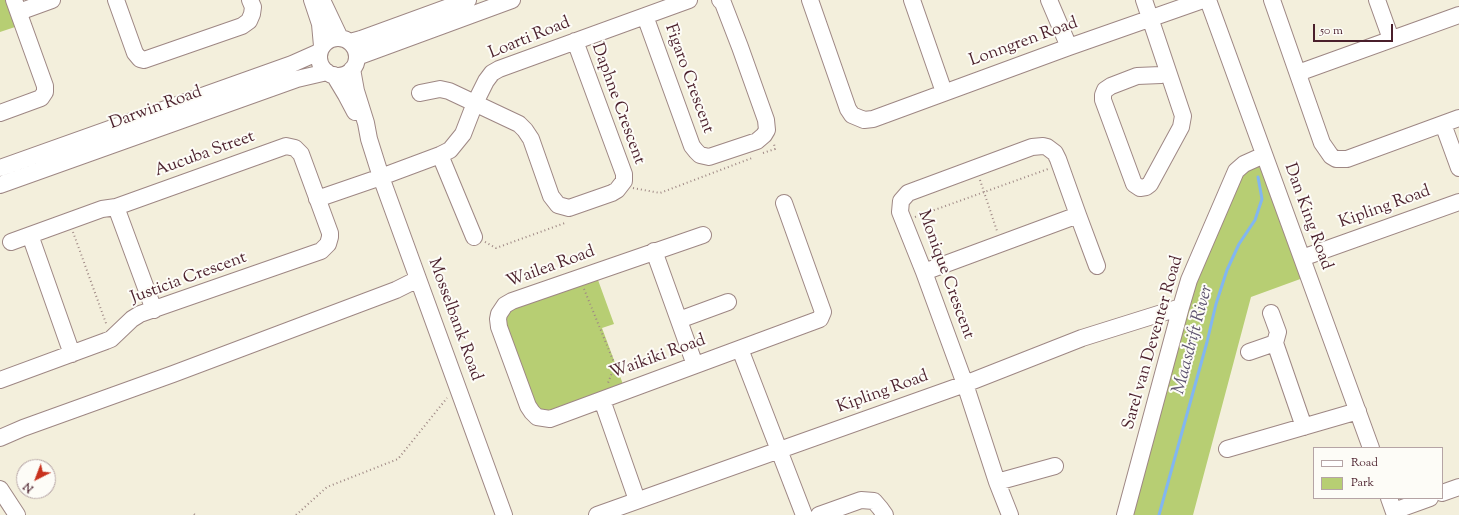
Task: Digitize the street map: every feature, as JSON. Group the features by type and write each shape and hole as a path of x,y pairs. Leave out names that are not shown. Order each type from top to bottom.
{"street":[{"path":"0,112 41,98 45,92 45,86 16,6 52,0"},
{"path":"116,0 135,53 140,59 144,60 242,26 249,21 252,14 253,6 250,0"},
{"path":"312,0 320,24 320,64 330,74 342,75 348,73 355,63 356,51 345,40 322,0"},
{"path":"320,49 329,40 361,39 468,0"},
{"path":"355,63 512,0"},
{"name":"Loarti Road","path":"381,177 440,156 450,150 463,134 475,103 486,81 496,71 535,55 689,0"},
{"path":"720,0 723,3 740,47 766,120 767,130"},
{"name":"Lonngren Road","path":"810,0 848,109 852,115 858,118 873,119 944,92 1203,0"},
{"path":"912,0 944,92"},
{"path":"1049,0 1069,47"},
{"path":"1144,0 1182,112 1182,120 1181,127 1150,184 1146,187 1140,188 1134,184 1103,100 1103,95 1105,90 1111,86 1137,76 1161,75 1168,72"},
{"name":"Dan King Road","path":"1208,0 1371,447"},
{"path":"1272,0 1322,143 1331,156 1336,159 1347,159 1459,118"},
{"path":"1377,0 1391,39"},
{"path":"1298,73 1459,15"},
{"name":"Figaro Crescent","path":"645,16 692,146 696,152 704,157 709,157 757,141 767,130"},
{"name":"Daphne Crescent","path":"569,208 612,193 624,180 624,174 575,41"},
{"name":"Darwin Road","path":"0,168 292,64 320,49"},
{"name":"Mosselbank Road","path":"355,63 356,91 381,177 504,515"},
{"name":"Darwin Road","path":"0,186 297,79 330,74"},
{"name":"Mosselbank Road","path":"330,74 346,95 369,138"},
{"path":"420,93 440,89 449,91 519,124 531,139 551,196 558,205 569,208"},
{"path":"1442,124 1459,168"},
{"name":"Aucuba Street","path":"11,242 102,209 116,207 286,146 295,148 301,154 317,199"},
{"name":"Monique Crescent","path":"1010,515 997,482 965,384 924,272 900,212 900,206 904,196 908,193 1032,147 1042,146 1055,153 1097,266"},
{"name":"Sarel van Deventer Road","path":"1125,515 1189,280 1234,175 1241,166 1254,158 1264,155"},
{"path":"440,156 474,236"},
{"path":"317,199 381,177"},
{"name":"Justicia Crescent","path":"0,380 111,338 132,319 140,314 324,249 329,240 330,233 317,199"},
{"name":"Kipling Road","path":"1302,258 1459,202"},
{"name":"Waikiki Road","path":"637,500 602,400 817,321 822,316 823,312 784,203"},
{"path":"116,207 154,310"},
{"path":"924,272 1078,216"},
{"path":"30,235 72,354"},
{"name":"Wailea Road","path":"602,400 550,419 537,417 528,406 499,327 498,319 501,311 505,305 512,301 703,235"},
{"path":"654,251 695,365"},
{"path":"0,438 23,428 203,363 396,290 418,279"},
{"path":"679,320 728,302"},
{"name":"Kipling Road","path":"597,515 965,384 1082,338 1181,307"},
{"path":"1271,313 1278,332 1275,343 1304,427"},
{"path":"1249,352 1275,343"},
{"path":"740,349 804,515"},
{"path":"1227,449 1358,411"},
{"path":"997,482 1055,466"},
{"path":"1443,493 1459,487"},
{"path":"0,489 17,515"},
{"path":"1393,508 1426,499"},
{"path":"819,515 861,500 874,501 884,515"}],"path":[{"path":"761,154 776,149 767,130"},
{"path":"620,186 660,193 754,157"},
{"path":"904,220 984,193 1060,164"},
{"path":"976,168 1002,244"},
{"path":"474,236 496,248 565,223 569,208"},
{"path":"69,221 111,338"},
{"path":"579,277 615,365 602,400"},
{"path":"296,515 327,487 398,459 452,393 458,389"}],"green space":[{"path":"0,0 9,0 18,26 0,32"},
{"path":"1258,166 1261,169 1290,250 1293,249 1303,278 1251,297 1193,515 1132,515 1191,294 1244,172"},
{"path":"597,279 614,324 602,328 624,387 548,413 536,407 505,322 509,309"}],"waterway":[{"name":"Maasdrift River","path":"1159,515 1207,342 1216,304 1227,270 1239,244 1255,220 1262,199 1258,177"}]}
